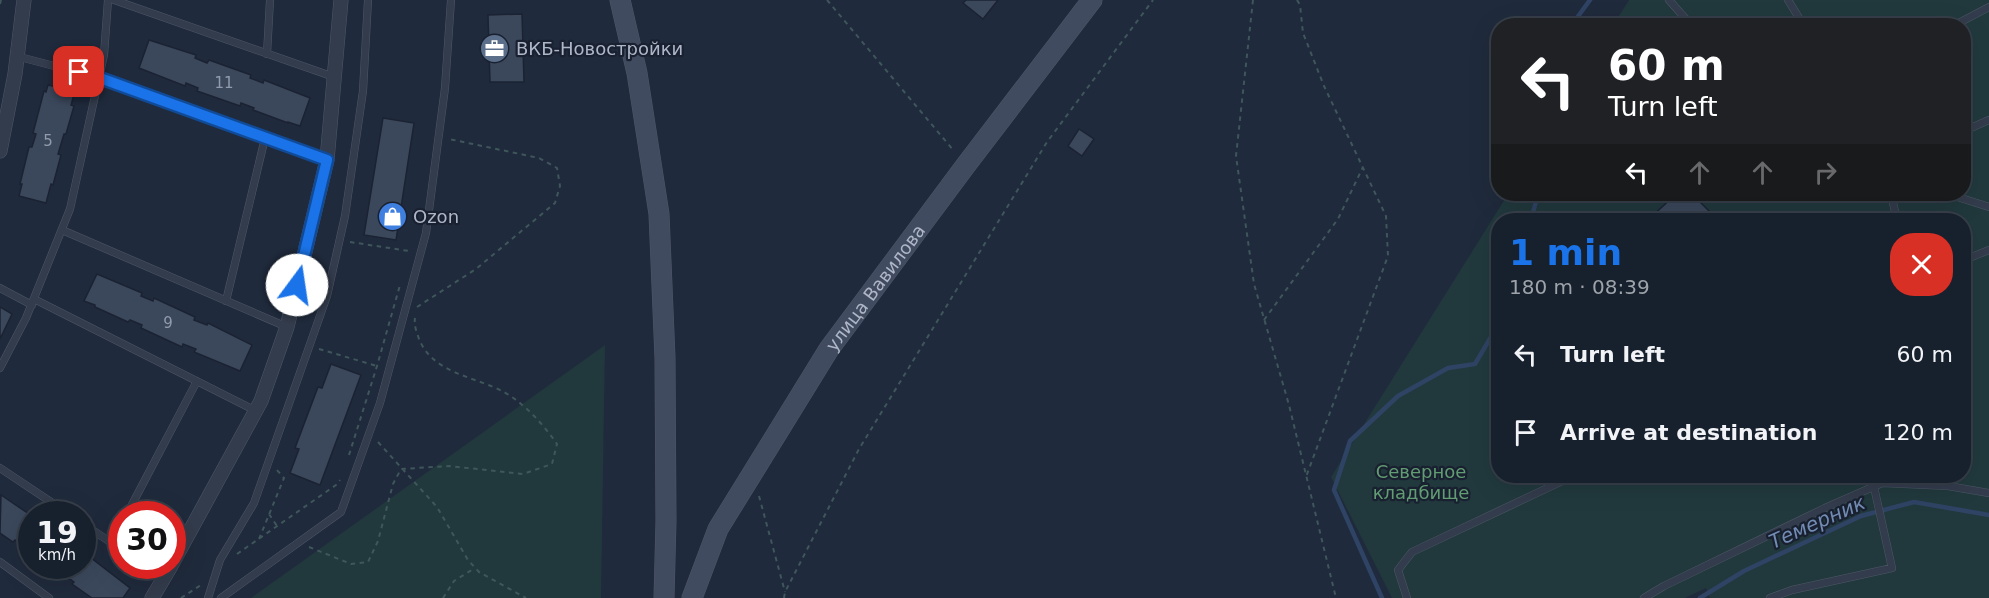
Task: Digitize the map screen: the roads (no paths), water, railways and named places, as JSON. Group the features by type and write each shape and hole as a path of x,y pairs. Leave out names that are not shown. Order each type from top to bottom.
{"street":[{"path":"0,151 15,74 24,0"},
{"path":"186,539 261,401 287,327 327,160 341,0"},
{"path":"620,0 637,73 659,214 665,358 664,598"},
{"name":"улица Вавилова","path":"692,598 718,529 829,350 1092,0"},
{"path":"152,598 163,579"}],"lane":[{"path":"0,368 33,302 70,209 100,78 108,0"},
{"path":"114,0 334,77"},
{"path":"267,54 270,0"},
{"path":"208,598 220,560 254,503 327,296 345,216 363,91 368,0"},
{"path":"221,598 341,512 380,403 426,233 445,88 451,0"},
{"path":"1668,0 1685,18"},
{"path":"1788,0 1799,18"},
{"path":"1968,18 1989,7"},
{"path":"16,56 100,78 327,160"},
{"path":"1971,128 1989,120"},
{"path":"226,301 265,138"},
{"path":"1970,201 1989,207"},
{"path":"62,230 287,327"},
{"path":"1971,257 1989,250"},
{"path":"0,288 256,411"},
{"path":"134,501 197,381"},
{"path":"0,468 50,501"},
{"path":"1407,598 1398,570 1412,552 1558,483"},
{"path":"1644,598 1686,575 1882,483 1948,486 1989,494"},
{"path":"1770,598 1792,590 1892,568 1874,487"},
{"path":"0,562 49,598"}],"waterway":[{"name":"Темерник","path":"1577,18 1590,0"},
{"name":"Темерник","path":"1533,213 1536,201"},
{"name":"Темерник","path":"1382,598 1334,490 1350,441 1398,396 1448,368 1475,364 1491,337"},
{"name":"Темерник","path":"1700,598 1744,571 1861,516 1914,502 1989,515"}],"place":[{"name":"ВКБ-Новостройки","path":"495,48"},
{"name":"Ozon","path":"392,216"}],"park label":[{"name":"Северное кладбище","path":"1421,481"}]}
